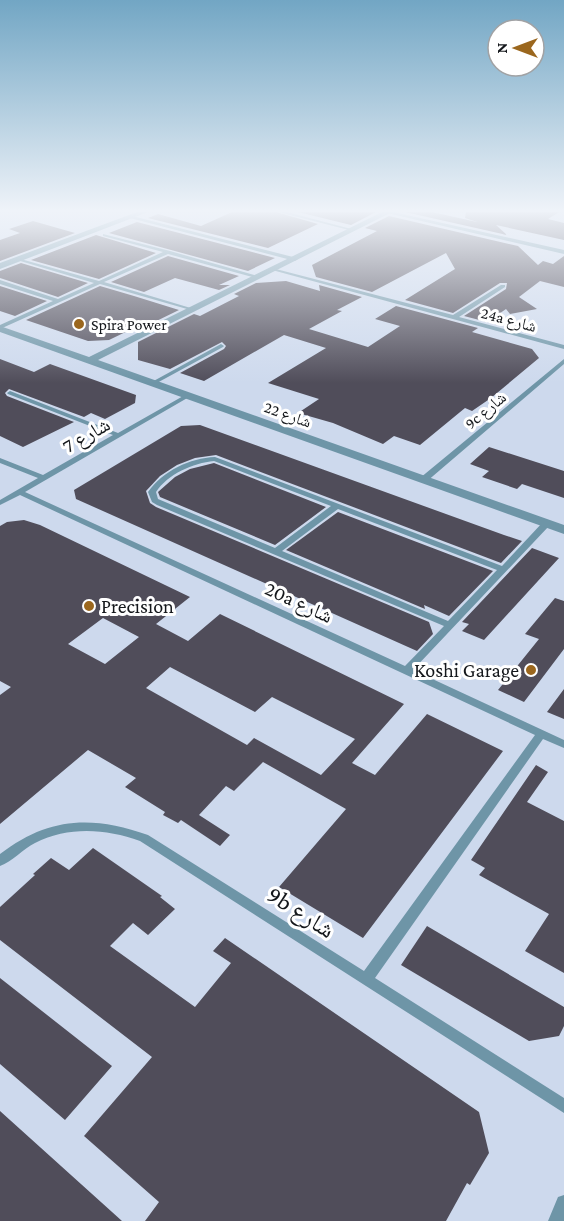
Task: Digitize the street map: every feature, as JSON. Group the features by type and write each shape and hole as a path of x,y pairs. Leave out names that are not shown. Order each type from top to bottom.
{"street":[{"path":"89,361 274,269"},
{"name":"شارع 22","path":"0,328 564,530"}],"lane":[{"path":"52,269 192,310"},
{"path":"0,328 130,269"},
{"path":"229,269 258,277"},
{"name":"24a شارع","path":"274,269 564,347"},
{"path":"0,282 58,301"},
{"path":"453,318 503,286"},
{"path":"153,383 221,346"},
{"name":"9c شارع","path":"423,480 564,361"},
{"path":"10,393 118,435"},
{"name":"شارع 7","path":"0,503 188,396"},
{"path":"450,625 160,503 152,496 154,488 194,462 215,459 503,569"},
{"path":"0,460 44,478"},
{"name":"20a شارع","path":"20,492 564,744"},
{"path":"275,552 338,506"},
{"path":"406,671 546,524"},
{"path":"366,980 541,734"},
{"name":"9b شارع","path":"0,861 26,842 60,829 96,825 129,832 144,838 564,1106"},
{"path":"556,1221 564,1203"}],"shaded area":[{"path":"0,269 564,269 564,1221 0,1221"}],"building":[{"path":"41,269 88,283 58,297 0,278 0,271"},
{"path":"63,269 121,269 99,279"},
{"path":"140,269 214,269 239,276 219,285 230,285 219,290 175,278 144,292 111,282"},
{"path":"313,269 416,269 372,292 316,277"},
{"path":"455,269 564,269 564,287 540,281 519,297 537,309 510,314 506,309 487,322 464,316 506,289 507,283 500,283 453,313 405,300"},
{"path":"286,281 320,291 319,285 362,297 309,329 368,347 400,326 375,319 396,306 478,328 472,332 532,349 539,358 491,398 472,411 465,408 420,445 394,436 383,444 333,423 298,413 319,399 268,383 326,348 284,335 204,381 180,373 224,349 226,346 222,342 170,369 138,360 138,342 194,314 200,316 239,296 234,294 256,283"},
{"path":"0,286 47,301 15,316 0,311"},
{"path":"100,286 179,310 138,330 138,326 109,340 88,341 26,320"},
{"path":"0,359 34,372 50,364 136,395 135,403 105,419 91,413 84,417 9,389 5,393 7,396 74,422 23,447 0,436"},
{"path":"200,425 522,541 501,563 216,455 195,458 177,465 160,476 146,491 150,503 156,507 429,622 433,634 417,651 76,499 74,490 181,426"},
{"path":"489,447 564,471 564,498 522,484 517,489 482,477 489,471 470,464"},
{"path":"214,463 326,507 275,545 160,497 158,492 175,477 190,469"},
{"path":"338,512 493,571 449,616 424,605 425,609 286,550"},
{"path":"24,520 40,525 190,597 156,624 188,641 220,614 404,704 352,763 375,775 427,714 503,751 363,938 279,887 346,809 263,762 234,791 226,786 199,815 230,835 220,846 181,820 178,823 163,815 165,812 125,787 136,778 88,750 0,824 0,695 11,687 0,681 0,526 7,522","holes":["103,618 139,637 105,664 68,644","170,667 255,712 272,697 355,739 321,775 254,738 247,745 146,688"]},
{"path":"532,548 559,558 484,640 462,631 469,624 462,622"},
{"name":"Koshi Garage","path":"555,598 564,601 564,649 524,702 498,690 539,639 525,634"},
{"path":"564,689 564,719 547,712"},
{"path":"536,765 548,772 527,802 564,821 564,973 525,951 549,914 479,875 485,868 471,860"},
{"path":"93,848 162,896 160,897 175,909 148,935 133,923 110,946 195,1007 231,963 213,951 225,938 479,1112 489,1153 470,1185 467,1183 446,1221 145,1221 159,1202 84,1136 152,1057 0,940 0,907 35,875 33,874 51,858 69,870"},
{"path":"427,926 564,1007 564,1026 559,1036 529,1041 401,965"},
{"path":"0,978 112,1066 65,1120 0,1064"},
{"path":"0,1111 122,1221 0,1221"}],"place":[{"name":"Spira Power","path":"79,324"},
{"name":"Precision","path":"89,606"},
{"name":"Koshi Garage","path":"531,670"}]}
